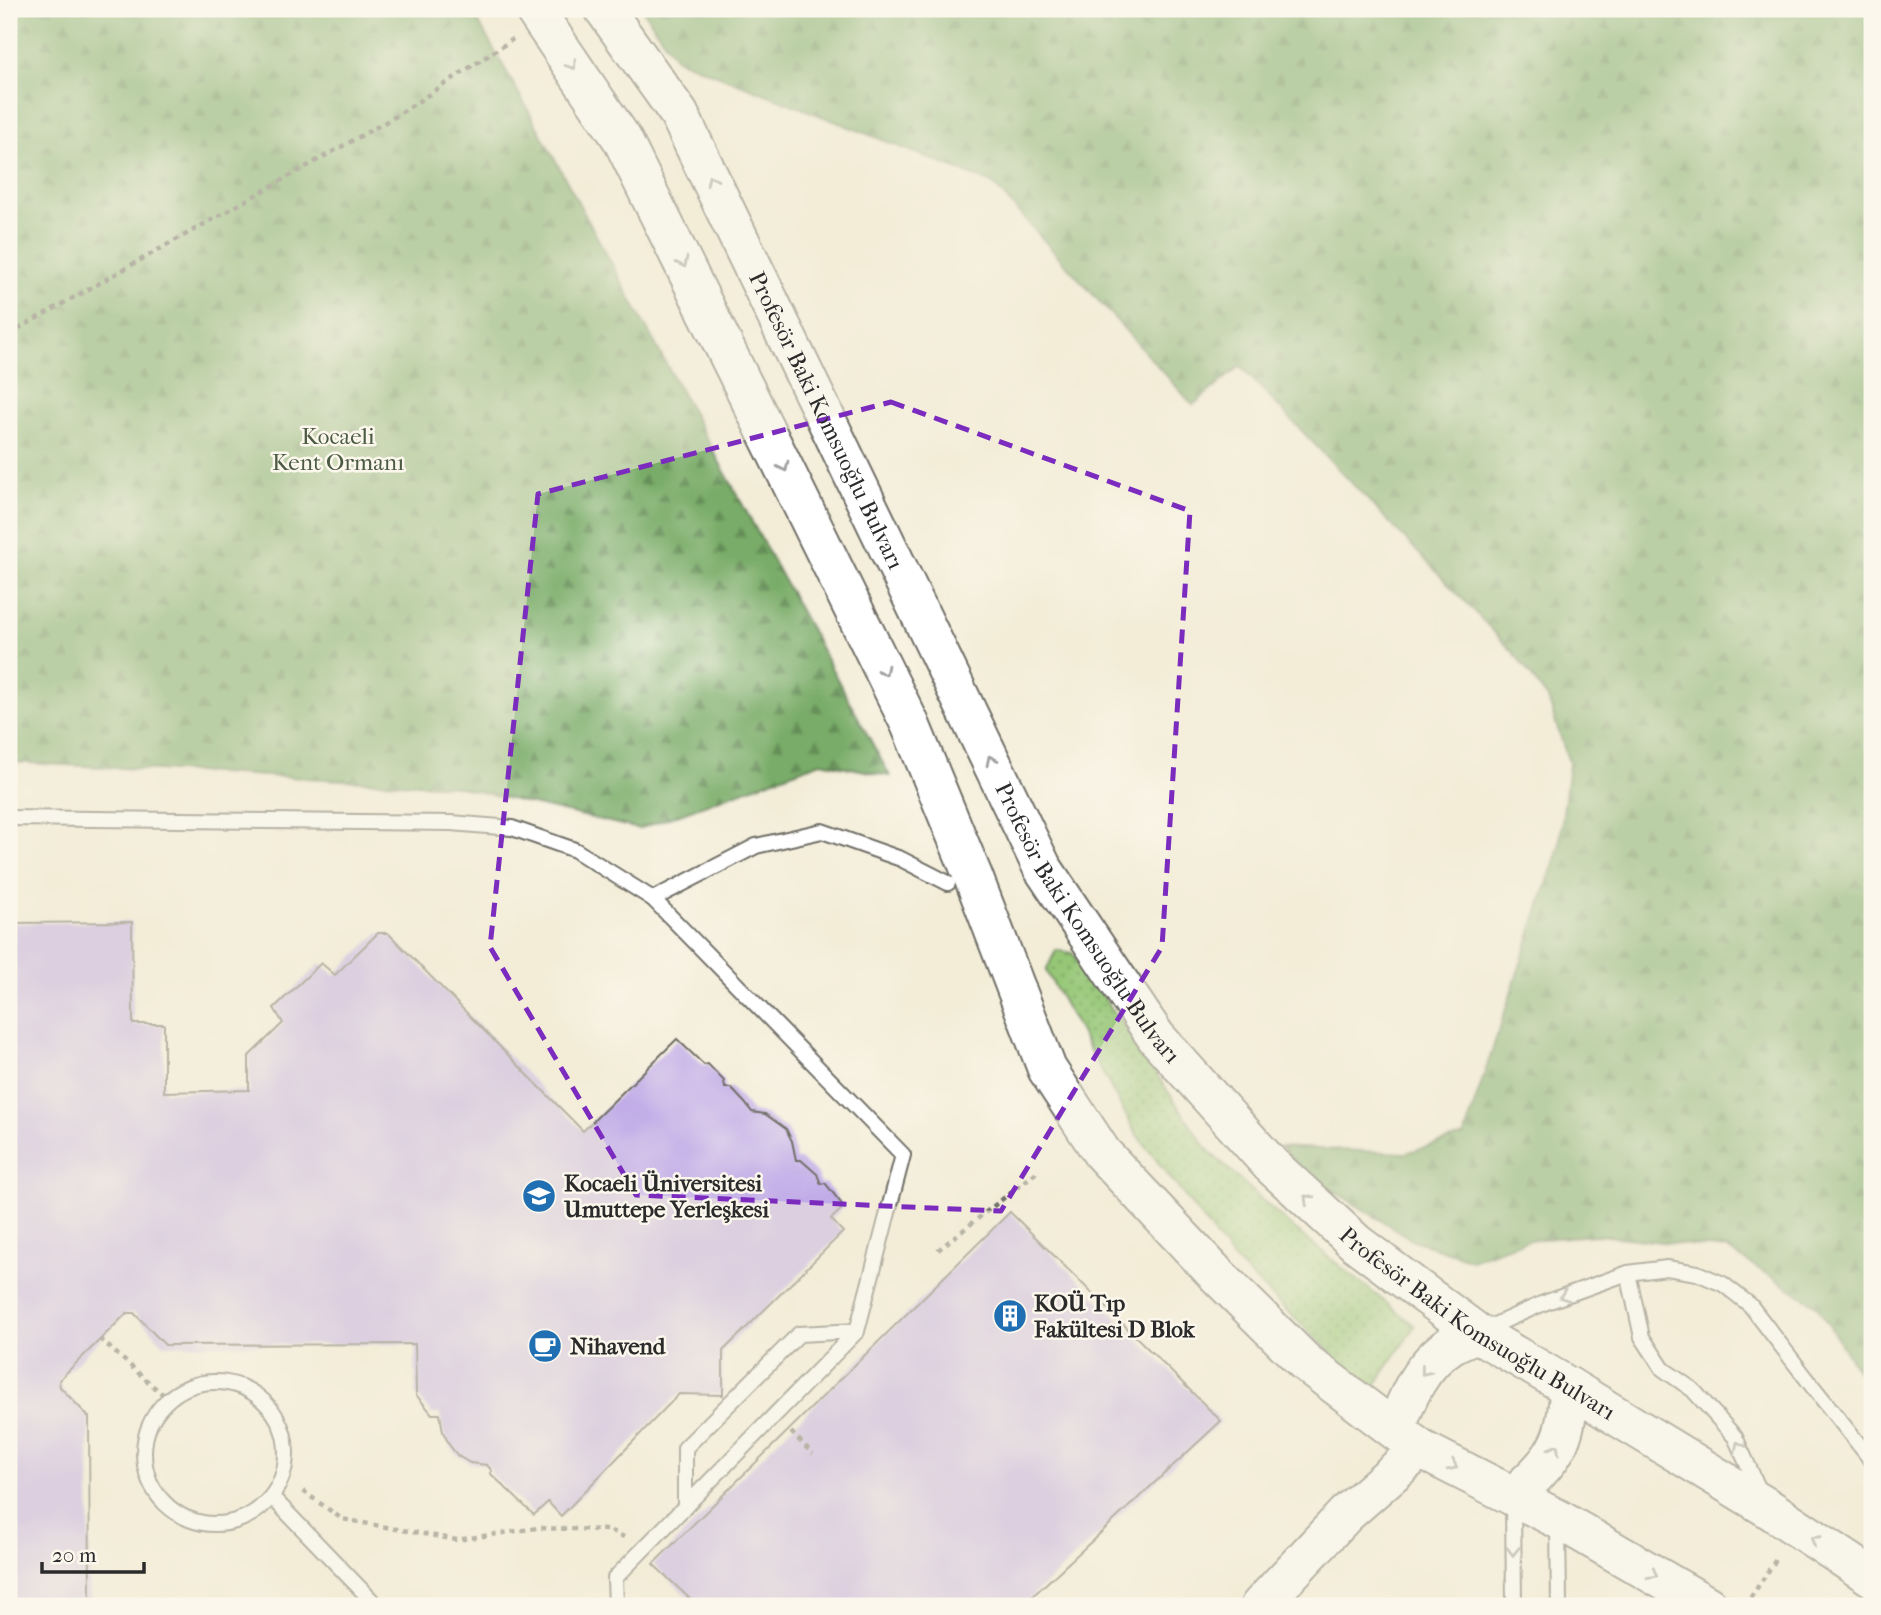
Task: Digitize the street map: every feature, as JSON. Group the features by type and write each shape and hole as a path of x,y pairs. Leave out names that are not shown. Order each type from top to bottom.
{"main road":[{"name":"Profesör Baki Komsuoğlu Bulvarı","path":"604,9 680,114 1042,867 1156,1037 1272,1166 1356,1243 1477,1333 1783,1518 1872,1577"},
{"path":"538,15 622,139 910,724 974,880 1046,1069 1102,1153 1215,1273 1305,1362 1408,1439 1558,1520 1708,1606"},
{"path":"1279,1592 1408,1439 1406,1398 1426,1368 1450,1346 1477,1333"},
{"path":"1513,1496 1536,1476 1551,1458 1562,1437 1569,1413 1569,1387"}],"lane":[{"path":"9,818 451,823 512,828 575,850 653,899 903,1155 857,1331 615,1578 615,1606"},
{"path":"653,899 756,846 822,831 901,859 948,883"},
{"path":"1477,1333 1544,1303 1628,1273 1667,1268 1697,1273 1723,1284 1750,1305 1872,1461"},
{"path":"1628,1273 1642,1337 1663,1369 1693,1390 1735,1437 1783,1518"},
{"path":"685,1507 685,1448 799,1334 857,1331"},
{"path":"211,1382 234,1384 255,1394 272,1410 284,1431 287,1453 283,1476 272,1497 254,1513 233,1522 209,1524 186,1518 166,1505 152,1486 144,1463 145,1439 153,1417 168,1399 188,1387 211,1382"},
{"path":"1513,1496 1514,1606"},
{"path":"272,1497 377,1606"},
{"path":"1558,1520 1559,1606"}],"path":[{"path":"9,334 396,116 538,15"},
{"path":"938,1250 1038,1171"},
{"path":"100,1339 168,1399"},
{"path":"283,1476 342,1520 457,1540 537,1528 609,1530 647,1546"},
{"path":"1745,1606 1783,1518"}],"highlighted area":[{"path":"891,402 1190,511 1162,947 1001,1211 636,1195 490,947 538,494"}],"green space":[{"name":"Kocaeli Kent Ormanı","path":"9,9 471,9 890,776 821,762 639,829 455,786 9,762"},
{"path":"642,9 1872,9 1872,1393 1816,1305 1727,1249 1598,1235 1528,1240 1471,1260 1413,1240 1306,1174 1281,1147 1405,1153 1464,1136 1559,847 1569,763 1548,699 1514,653 1240,366 1193,405 992,183 676,59"},
{"path":"1056,950 1072,953 1082,965 1208,1150 1295,1230 1415,1326 1371,1391 1235,1261 1137,1135 1046,971"}],"building":[{"path":"132,922 133,1024 164,1024 164,1092 249,1090 249,1056 283,1023 274,1008 321,963 335,975 378,933 388,933 583,1131 677,1039 704,1065 708,1064 724,1081 725,1088 731,1088 752,1112 765,1114 786,1129 796,1160 801,1160 817,1174 821,1184 825,1183 844,1207 831,1219 843,1232 723,1351 723,1395 679,1394 561,1516 548,1502 534,1515 490,1473 492,1471 487,1465 470,1463 458,1456 443,1432 440,1414 432,1414 416,1395 415,1344 165,1345 134,1313 127,1313 59,1380 60,1387 89,1417 90,1606 9,1606 9,923"},
{"name":"KOÜ Tıp Fakültesi D Blok","path":"1010,1212 1221,1421 1022,1606 682,1606 690,1599 653,1564"}],"place":[{"name":"Kocaeli Üniversitesi Umuttepe Yerleşkesi","path":"539,1196"},
{"name":"KOÜ Tıp Fakültesi D Blok","path":"1010,1316"},
{"name":"Nihavend","path":"545,1346"}]}
